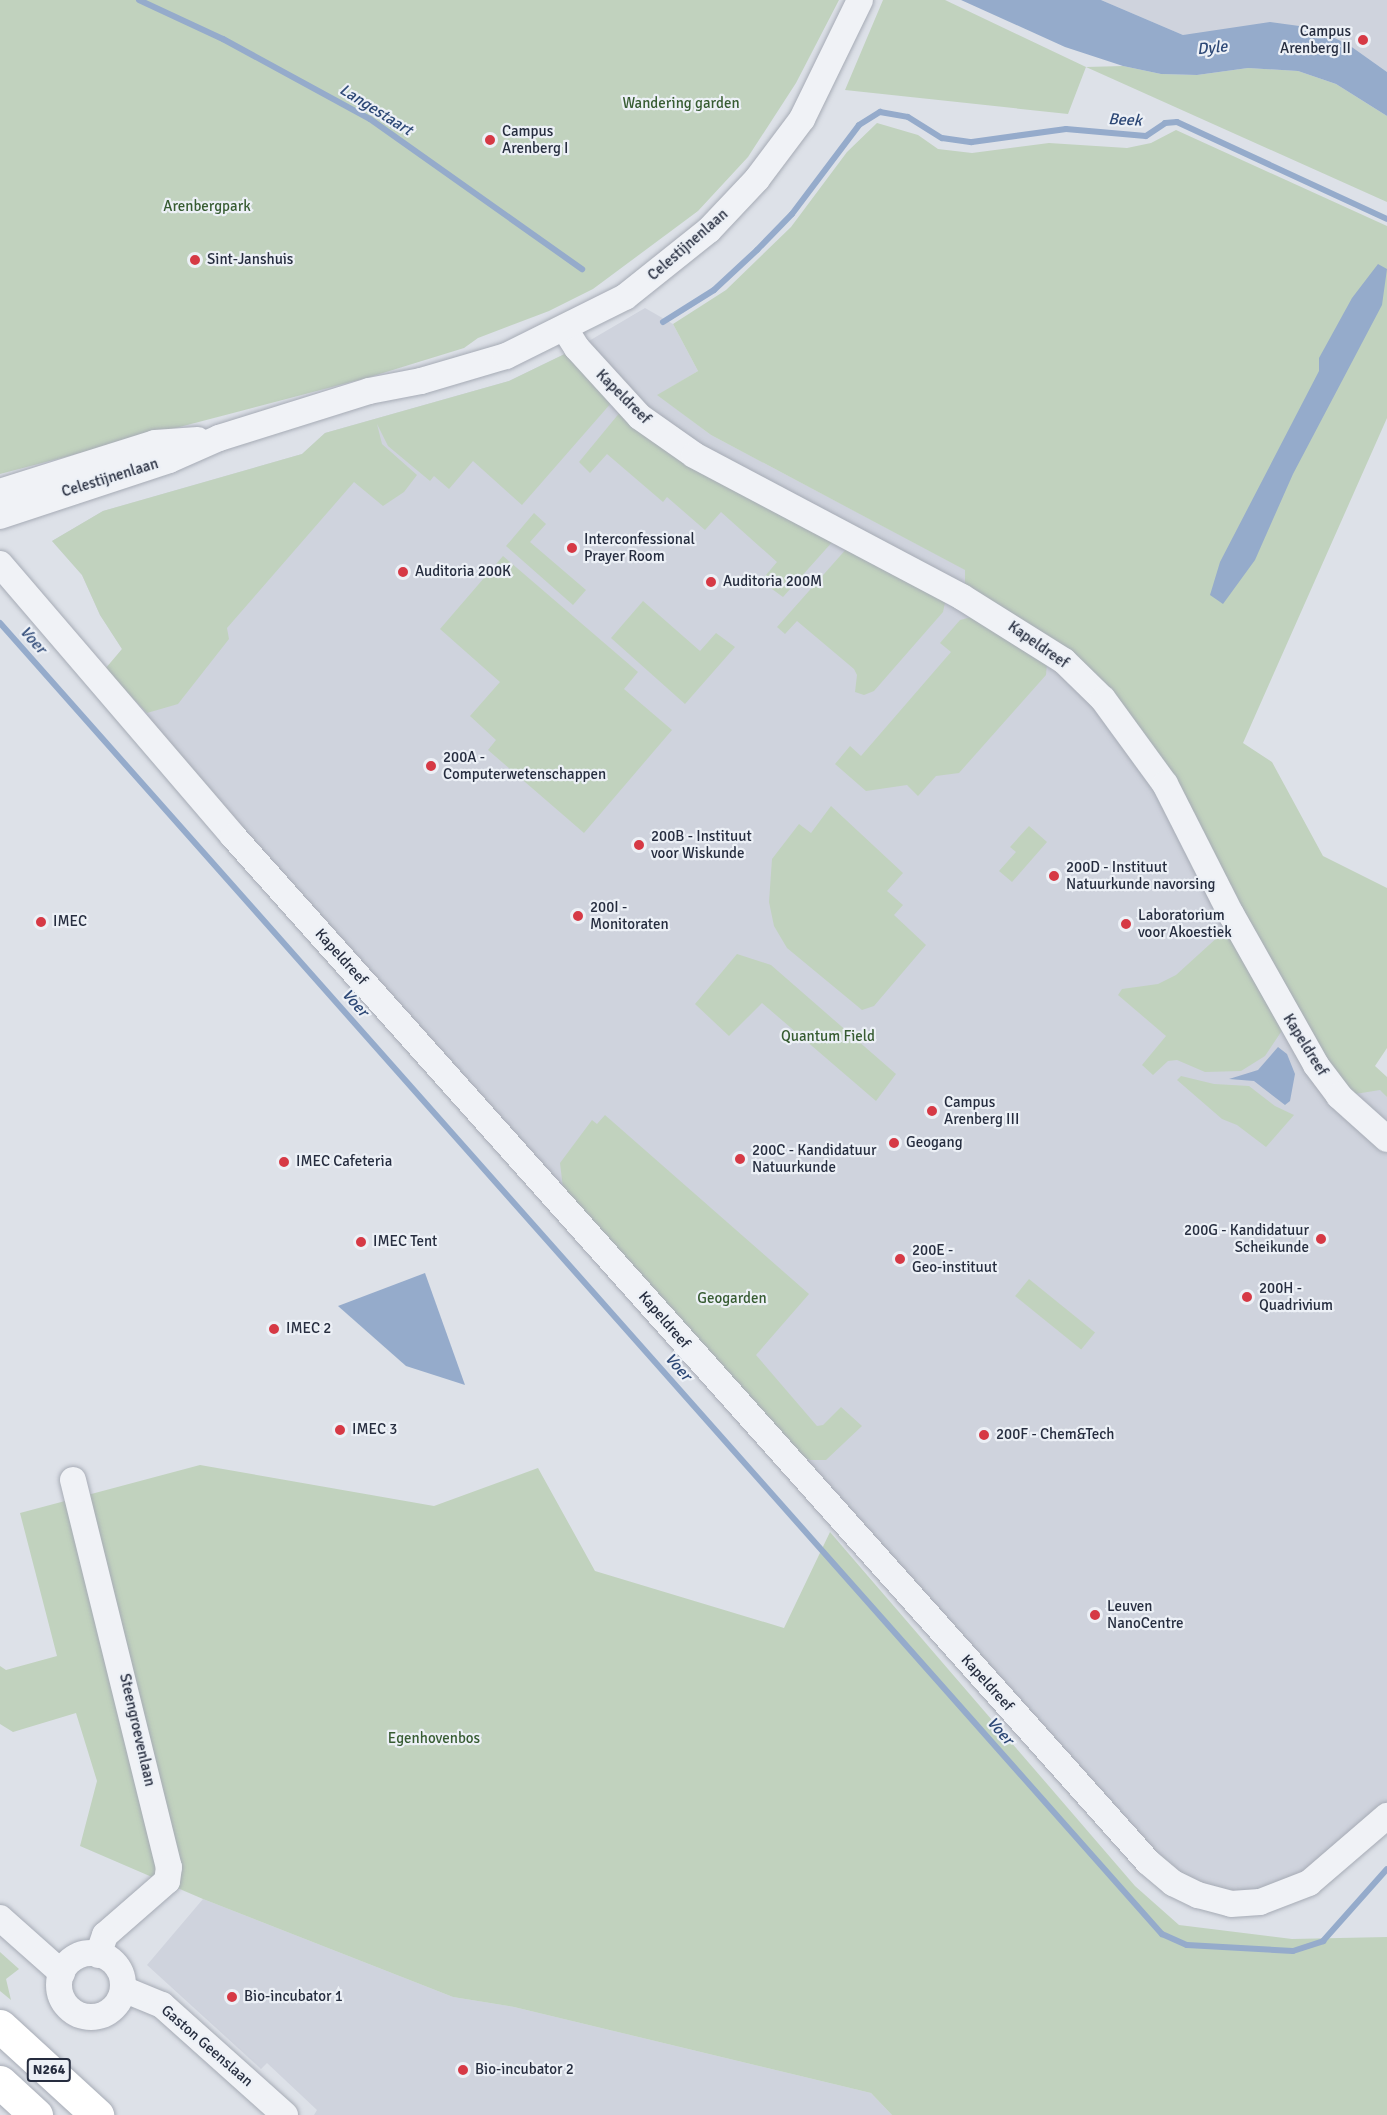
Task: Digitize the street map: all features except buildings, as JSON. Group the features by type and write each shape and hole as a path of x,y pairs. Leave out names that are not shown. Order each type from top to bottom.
{"highway":[{"name":"N264","path":"0,2026 97,2115"},
{"name":"N264","path":"0,2082 36,2115"}],"street":[{"name":"Celestijnenlaan","path":"0,516 169,460 219,438 315,410 369,391 421,381 506,356 565,330 637,289 709,230 758,178 802,119 860,0"},
{"name":"Kapeldreef","path":"565,330 627,403 674,442 962,597 1018,630 1072,669 1103,699 1165,784 1231,914 1316,1065 1340,1096 1387,1138"},
{"name":"Celestijnenlaan","path":"0,492 155,443 219,438"},
{"name":"Kapeldreef","path":"0,564 233,836 1107,1818 1173,1883 1231,1904 1284,1895 1309,1883 1387,1816"},
{"name":"Steengroevenlaan","path":"73,1480 169,1867 167,1881 105,1935 98,1955"},
{"path":"0,1918 62,1973"},
{"path":"98,1955 115,1965 118,1998 95,2017 75,2013 61,1997 62,1973 80,1956 98,1955"},
{"name":"Gaston Geenslaan","path":"118,1998 164,2021 263,2115"},
{"name":"Gaston Geenslaan","path":"118,1998 162,2005 285,2115"}],"shaded area":[{"name":"Campus Arenberg II","path":"1101,0 1387,0 1387,72 1349,45 1215,33 1183,35"},
{"name":"Campus Arenberg III","path":"645,308 673,324 698,371 658,395 711,435 966,570 965,589 1064,661 1387,1097 1387,1816 1260,1902 1173,1883 99,681 122,649 100,615 82,575 52,541 103,511 302,454 325,433 509,381 577,348"},
{"path":"203,1899 453,1997 514,2007 871,2093 892,2115 314,2115 317,2110 267,2063 261,2069 147,1965"}],"green space":[{"name":"Arenbergpark","path":"0,0 839,0 796,83 748,157 698,211 593,289 549,311 478,338 464,348 370,377 0,474"},
{"path":"883,0 945,0 1086,67 1068,114 845,90"},
{"path":"1123,66 1161,74 1197,75 1248,68 1298,71 1336,84 1387,116 1387,202 1086,67"},
{"path":"877,123 918,135 938,149 972,153 1049,143 1127,148 1151,143 1176,130 1387,226 1387,418 1243,743 1272,762 1323,856 1387,888 1387,1048 1375,1066 1387,1077 1387,1097 1380,1090 1349,1095 1312,1044 1160,757 965,589 965,570 711,435 657,395 698,371 673,324 726,290 791,227 847,152"},
{"path":"577,348 612,402 522,505 473,461 449,489 434,476 430,481 388,446 377,424 382,444 417,475 404,492 383,506 354,482 227,628 229,639 178,704 147,713 105,669 122,649 100,615 82,575 52,541 103,511 302,454 325,433 509,381"},
{"path":"621,411 834,540 783,597 761,581 777,562 721,512 705,530 667,497 663,502 607,454 590,473 579,462"},
{"path":"534,513 546,524 530,542 586,590 573,605 506,546"},
{"path":"848,547 939,595 945,603 943,612 874,691 864,695 855,692 857,675 854,669 797,621 785,634 777,627"},
{"path":"503,556 638,672 624,689 672,730 584,833 488,750 496,740 470,716 500,682 440,629"},
{"path":"643,601 700,651 716,633 735,647 685,704 611,638"},
{"path":"975,616 1047,662 1046,675 959,773 936,776 918,796 907,785 866,791 835,764 850,746 861,756 951,652 940,643 960,620"},
{"path":"831,806 903,873 887,891 903,905 894,915 926,945 874,1006 862,1010 787,948 774,926 769,902 772,859 799,824 811,833"},
{"path":"1029,826 1047,842 1012,882 999,871 1016,852 1010,847"},
{"path":"1228,933 1283,1029 1265,1056 1241,1071 1205,1072 1177,1060 1168,1061 1153,1075 1142,1065 1166,1036 1118,995 1122,989 1158,984 1176,975 1220,935"},
{"name":"Quantum Field","path":"737,954 771,965 896,1074 876,1101 762,1003 729,1036 695,1004"},
{"path":"1181,1076 1214,1084 1249,1086 1275,1106 1294,1115 1266,1147 1237,1125 1222,1119 1177,1080"},
{"name":"Geogarden","path":"605,1115 809,1294 756,1355 817,1426 823,1425 841,1407 862,1426 826,1460 810,1460 798,1455 563,1188 560,1163 592,1120 597,1124"},
{"path":"1029,1279 1095,1332 1081,1350 1015,1296"},
{"name":"Egenhovenbos","path":"200,1465 434,1506 538,1468 595,1571 784,1628 830,1532 1135,1886 1179,1925 1292,1939 1387,1937 1387,2115 892,2115 871,2093 514,2007 453,1997 203,1899 80,1846 97,1781 76,1713 13,1732 0,1724 0,1666 6,1670 57,1656 20,1513"},
{"path":"0,1952 19,1969 6,1979 11,2000 0,1991"}],"water":[{"name":"Dyle","path":"961,0 1101,0 1183,35 1270,22 1314,28 1349,45 1387,72 1387,116 1336,84 1298,71 1248,68 1197,75 1161,74 1123,66 1065,47"},
{"path":"1378,264 1387,269 1382,305 1293,474 1255,560 1223,604 1210,595 1220,562 1319,371 1319,358 1352,298"},
{"path":"1278,1047 1287,1054 1295,1074 1290,1101 1285,1105 1254,1081 1229,1079 1258,1070"},
{"path":"425,1273 465,1385 406,1366 338,1306"}],"waterway":[{"name":"Langestaart","path":"139,0 223,39 370,119 582,269"},
{"name":"Beek","path":"663,322 714,290 757,250 792,214 859,125 880,112 908,117 942,138 972,142 1066,129 1146,136 1165,123 1177,122 1387,219"},
{"name":"Voer","path":"0,623 1162,1934 1187,1945 1293,1951 1323,1941 1387,1869"}],"place":[{"name":"Campus Arenberg II","path":"1363,40"},
{"name":"Campus Arenberg I","path":"490,140"},
{"name":"Sint-Janshuis","path":"195,260"},
{"name":"Interconfessional Prayer Room","path":"572,548"},
{"name":"Auditoria 200K","path":"403,572"},
{"name":"Auditoria 200M","path":"711,582"},
{"name":"200A - Computerwetenschappen","path":"431,766"},
{"name":"200B - Instituut voor Wiskunde","path":"639,845"},
{"name":"200D - Instituut Natuurkunde navorsing","path":"1054,876"},
{"name":"200I - Monitoraten","path":"578,916"},
{"name":"IMEC","path":"41,922"},
{"name":"Laboratorium voor Akoestiek","path":"1126,924"},
{"name":"Campus Arenberg III","path":"932,1111"},
{"name":"Geogang","path":"894,1143"},
{"name":"200C - Kandidatuur Natuurkunde","path":"740,1159"},
{"name":"IMEC Cafeteria","path":"284,1162"},
{"name":"200G - Kandidatuur Scheikunde","path":"1321,1239"},
{"name":"IMEC Tent","path":"361,1242"},
{"name":"200E - Geo-instituut","path":"900,1259"},
{"name":"200H - Quadrivium","path":"1247,1297"},
{"name":"IMEC 2","path":"274,1329"},
{"name":"IMEC 3","path":"340,1430"},
{"name":"200F - Chem&Tech","path":"984,1435"},
{"name":"Leuven NanoCentre","path":"1095,1615"},
{"name":"Bio-incubator 1","path":"232,1997"},
{"name":"Bio-incubator 2","path":"463,2070"}],"park label":[{"name":"Wandering garden","path":"681,104"}]}
